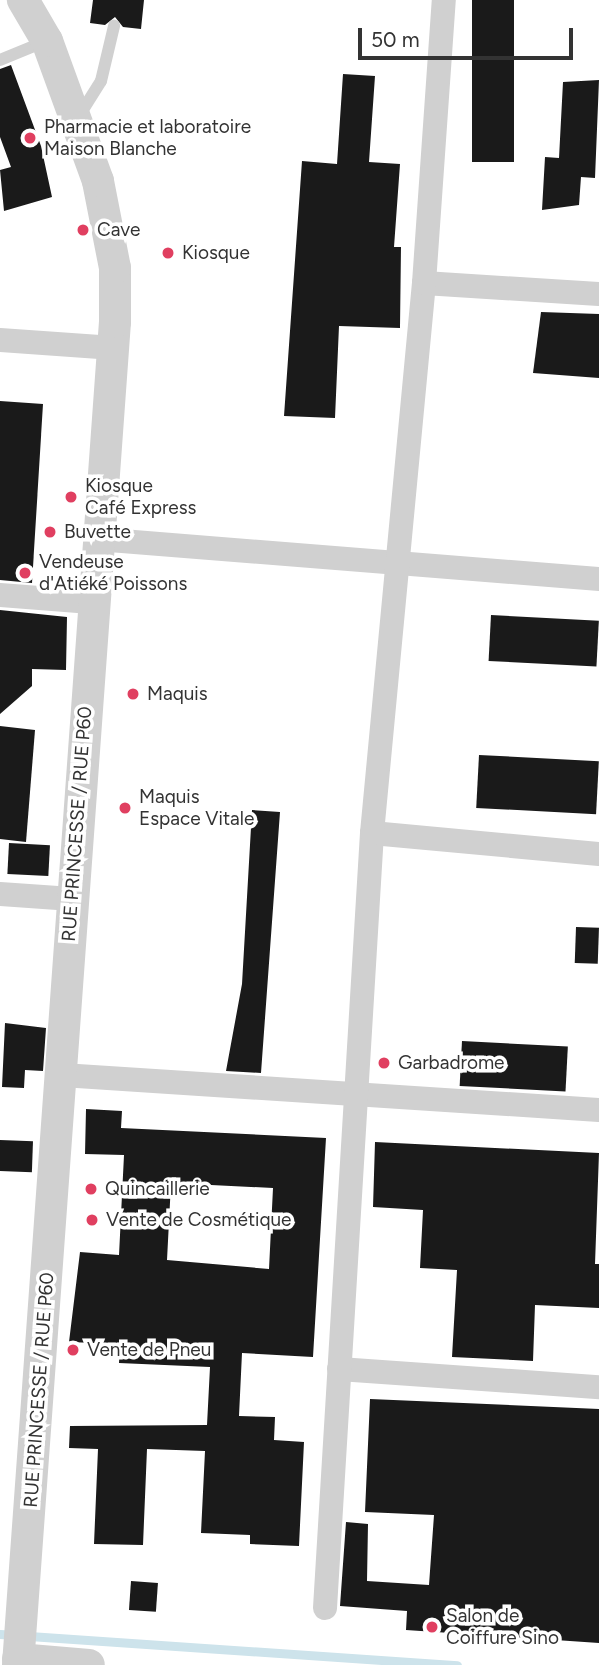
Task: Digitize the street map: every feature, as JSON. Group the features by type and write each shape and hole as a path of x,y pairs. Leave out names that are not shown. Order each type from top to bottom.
{"street":[{"name":"RUE PRINCESSE / RUE P60","path":"16,1649 62,1075 91,602 114,348 115,268 98,181 77,119 47,41 23,0"},
{"path":"325,1608 353,1093 372,833 424,283 444,0"},
{"path":"424,283 599,294"},
{"path":"0,340 114,348"},
{"path":"97,540 599,579"},
{"path":"0,594 91,602"},
{"path":"372,833 599,854"},
{"path":"0,894 72,899"},
{"path":"62,1075 599,1110"},
{"path":"339,1369 599,1387"},
{"path":"16,1649 89,1665"}],"lane":[{"path":"77,119 102,80 114,26"},
{"path":"0,60 47,41"}],"building":[{"path":"93,0 144,0 141,29 123,27 115,17 105,25 90,23"},
{"path":"472,0 514,0 514,162 472,162"},
{"path":"11,65 41,146 52,197 4,211 0,170 11,167 0,137 0,69"},
{"path":"343,74 375,76 369,162 400,164 394,247 401,247 400,328 339,326 335,418 284,416 302,161 337,164"},
{"path":"599,80 595,178 581,177 579,205 542,210 545,157 559,158 563,82"},
{"path":"541,312 599,314 599,378 533,373"},
{"path":"0,401 43,404 32,583 0,580"},
{"path":"0,610 67,617 66,670 32,669 32,686 0,714"},
{"path":"491,615 599,621 596,667 489,661"},
{"path":"0,726 35,730 26,842 0,839"},
{"path":"479,755 599,761 596,814 476,808"},
{"path":"252,810 280,812 261,1073 226,1071 242,984"},
{"path":"9,843 50,845 48,876 7,874"},
{"path":"576,927 599,928 598,964 575,963"},
{"path":"5,1023 46,1028 43,1071 25,1070 24,1088 2,1087"},
{"path":"462,1041 568,1047 565,1091 460,1086"},
{"path":"86,1109 122,1111 121,1128 326,1138 313,1357 242,1353 239,1416 275,1417 274,1440 304,1442 299,1546 250,1544 250,1535 201,1533 205,1451 147,1449 143,1545 94,1544 98,1449 69,1448 70,1426 207,1425 210,1367 119,1363 120,1344 69,1342 80,1252 119,1255 124,1155 85,1154","holes":["171,1183 273,1188 269,1269 167,1260"]},
{"path":"0,1140 33,1141 32,1172 0,1171"},
{"path":"375,1142 599,1153 595,1264 599,1264 599,1308 535,1305 533,1361 452,1357 457,1270 420,1268 423,1210 373,1207"},
{"path":"370,1399 599,1409 599,1643 406,1630 407,1611 340,1606 346,1522 368,1524 367,1581 429,1585 434,1515 365,1512"},
{"path":"131,1581 158,1583 156,1612 129,1610"}],"waterway":[{"path":"0,1634 457,1665"}],"place":[{"name":"Pharmacie et laboratoire Maison Blanche","path":"30,138"},
{"name":"Cave","path":"83,230"},
{"name":"Kiosque","path":"168,253"},
{"name":"Kiosque Café Express","path":"71,497"},
{"name":"Buvette","path":"50,532"},
{"name":"Vendeuse d'Atiéké Poissons","path":"25,573"},
{"name":"Maquis","path":"133,694"},
{"name":"Maquis Espace Vitale","path":"125,808"},
{"name":"Garbadrome","path":"384,1063"},
{"name":"Quincaillerie","path":"91,1189"},
{"name":"Vente de Cosmétique","path":"92,1220"},
{"name":"Vente de Pneu","path":"73,1350"},
{"name":"Salon de Coiffure Sino","path":"432,1627"}]}
